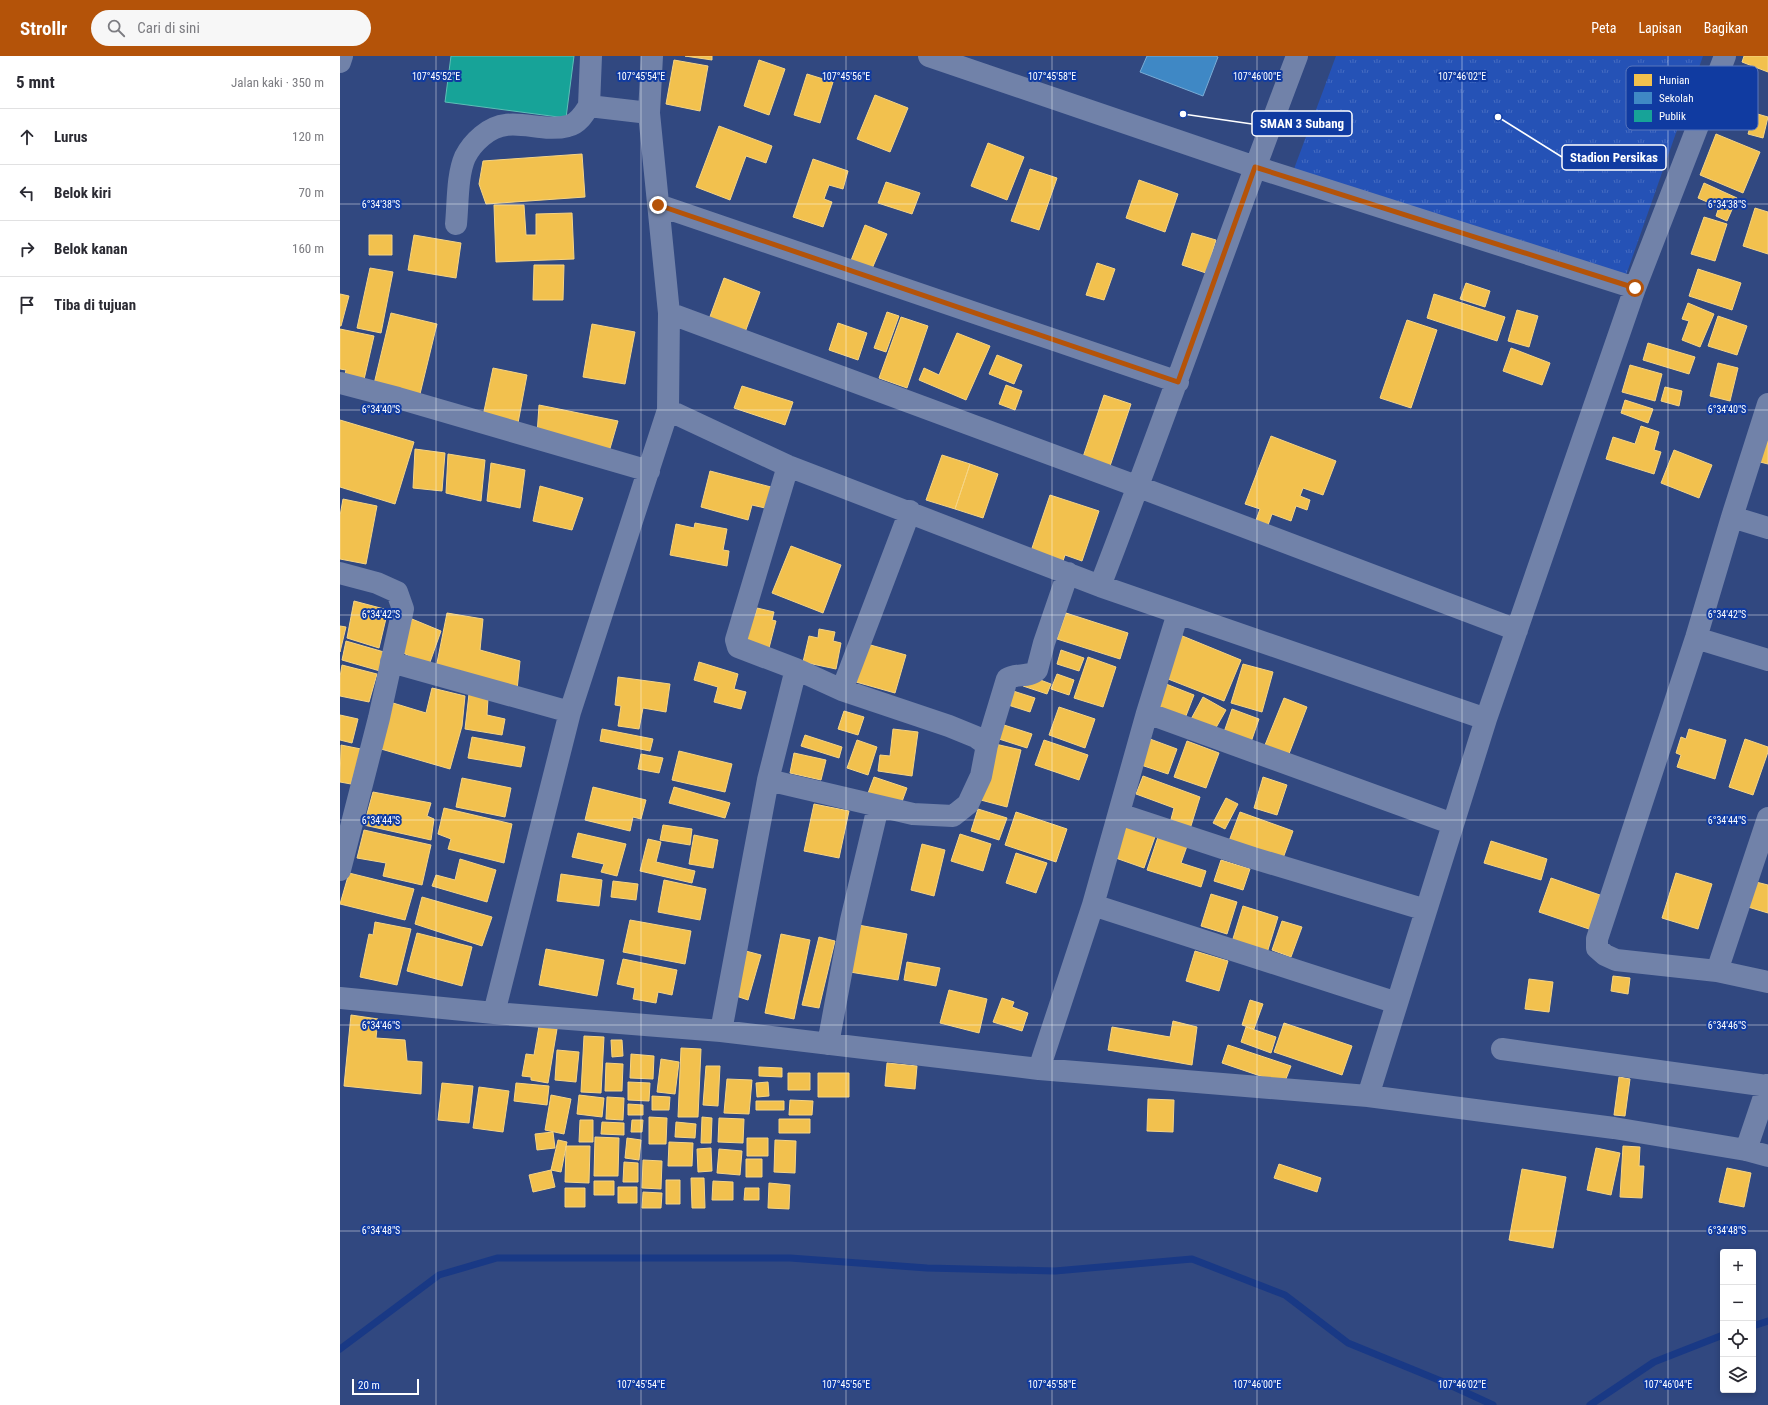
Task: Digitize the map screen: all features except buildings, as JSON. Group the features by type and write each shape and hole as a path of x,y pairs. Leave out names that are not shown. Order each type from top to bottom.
{"street":[{"path":"340,62 342,56"},
{"path":"456,224 461,168 465,156 476,141 490,129 508,123 553,128 569,126 582,116 590,106 591,56"},
{"path":"494,1014 570,712 668,410 669,313 649,113 652,56"},
{"path":"929,56 1255,167 1635,288"},
{"path":"1100,586 1178,382 1255,167 1298,56"},
{"path":"1721,66 1725,56"},
{"path":"590,106 649,113"},
{"path":"1368,1096 1486,719 1635,288 1696,130"},
{"path":"658,205 1178,382"},
{"path":"669,313 1138,487 1517,630"},
{"path":"340,383 398,398 649,472"},
{"path":"1768,404 1696,638 1597,939 1597,948 1605,955 1616,960 1717,971 1768,982"},
{"path":"668,410 788,466 910,511 1100,586 1486,719"},
{"path":"788,466 736,633 738,647 796,669 842,690 949,726 976,738 987,745"},
{"path":"842,690 910,511"},
{"path":"1732,517 1768,528"},
{"path":"768,780 913,814 953,816 968,804 981,776 987,745 1007,680 1010,677 1031,674 1037,670 1044,643 1068,573"},
{"path":"340,574 377,583 397,592 403,609 379,718 340,870"},
{"path":"1039,1068 1093,905 1147,714 1178,613"},
{"path":"1696,638 1768,660"},
{"path":"391,662 570,712"},
{"path":"721,1031 768,780 796,669"},
{"path":"1147,714 1453,824"},
{"path":"828,1044 851,920 878,807"},
{"path":"1119,814 1253,858 1426,910"},
{"path":"1717,971 1768,818"},
{"path":"1093,905 1397,1003"},
{"path":"340,998 494,1014 721,1031 1039,1068 1368,1096 1614,1128 1746,1150 1768,1156"},
{"path":"1502,1049 1768,1086 1746,1150"}],"green space":[{"path":"1336,56 1703,56 1699,66 1626,66 1626,130 1677,130 1624,281 1291,177"}],"waterway":[{"path":"340,1349 439,1275 497,1258 790,1258 927,1268 1055,1271 1192,1259 1285,1295 1348,1343 1441,1381 1493,1405"},
{"path":"1756,1325 1768,1321"},
{"path":"1590,1405 1654,1362 1720,1336"}],"place":[{"name":"SMAN 3 Subang","path":"1183,114"},
{"name":"Stadion Persikas","path":"1498,117"}],"route":[{"path":"658,205 1178,382 1255,167 1635,288"}]}
